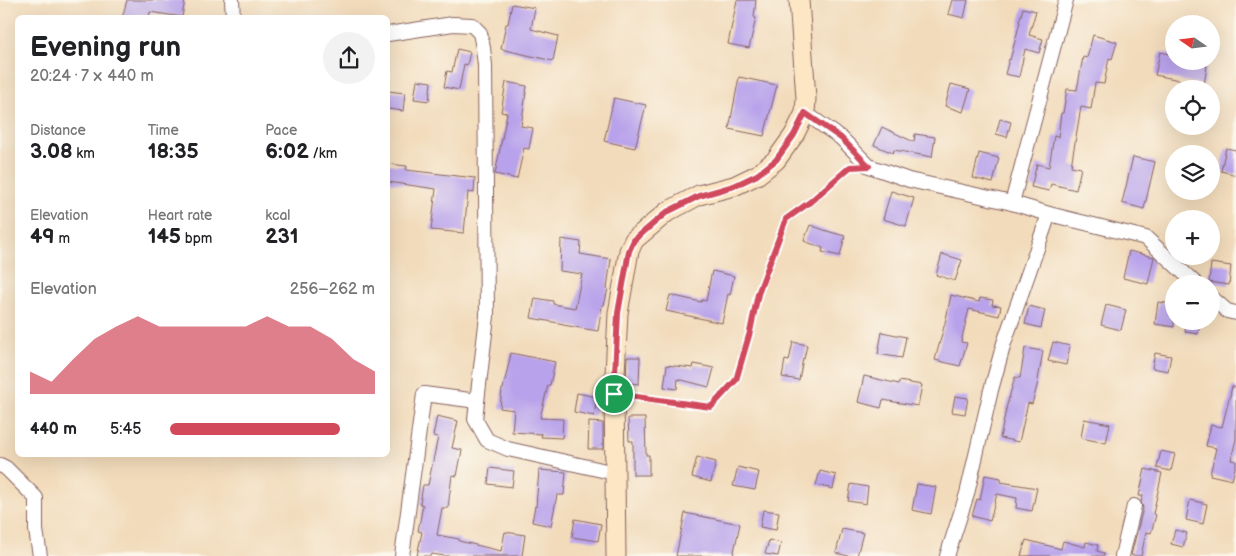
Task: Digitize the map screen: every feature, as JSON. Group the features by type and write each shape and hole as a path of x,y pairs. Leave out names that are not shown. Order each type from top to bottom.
{"main road":[{"path":"616,556 614,394 618,313 629,251 634,240 667,212 699,196 734,186 757,175 776,160 794,135 805,113 806,98 800,0"}],"street":[{"path":"232,0 234,15"},
{"path":"1012,203 1066,0"},
{"path":"390,34 453,24 472,25 480,33 485,65 488,316 475,419 488,440 508,449 615,473"},
{"path":"805,113 841,138 869,166 909,180 1012,203 1146,238 1186,275"},
{"path":"948,556 967,494 1004,342 1049,214"},
{"path":"1220,305 1226,311 1236,313"},
{"path":"402,556 424,394 477,401"},
{"path":"0,465 6,468 36,498 36,530 40,556"},
{"path":"1122,556 1134,506"}],"path":[{"path":"614,394 711,407 736,380 750,332 758,294 786,219 810,202 850,167 869,166"}],"building":[{"path":"127,0 185,0 182,15 150,12 150,15 123,15"},
{"path":"737,0 756,0 754,17 756,18 749,48 728,44"},
{"path":"952,0 968,0 964,18 948,14"},
{"path":"512,4 535,8 531,29 558,36 553,61 501,49"},
{"path":"1023,8 1036,11 1029,35 1043,39 1039,53 1025,49 1019,77 1005,74"},
{"path":"1093,35 1117,42 1112,59 1109,58 1104,84 1095,83 1091,109 1081,107 1071,166 1081,168 1076,190 1051,184 1049,191 1031,187 1037,164 1049,167 1054,136 1058,137 1067,89 1077,90 1083,57 1087,58"},
{"path":"457,49 470,52 467,65 464,64 459,90 444,87 447,71 452,72"},
{"path":"1160,52 1165,53 1165,70 1206,70 1205,80 1180,80 1155,75"},
{"path":"739,77 777,85 764,136 729,129"},
{"path":"417,80 431,82 429,101 414,99"},
{"path":"506,82 527,86 521,126 533,128 529,149 524,148 517,179 495,174 507,113 501,112"},
{"path":"951,84 970,89 963,112 945,106"},
{"path":"390,91 405,93 403,111 390,109"},
{"path":"614,98 646,105 635,148 604,141"},
{"path":"1000,119 1011,122 1007,137 996,134"},
{"path":"882,127 914,142 915,134 935,137 932,157 894,150 893,153 874,145"},
{"path":"1226,148 1236,150 1236,175 1221,171"},
{"path":"979,153 999,158 993,183 973,178"},
{"path":"1133,157 1155,162 1144,209 1122,203"},
{"path":"390,164 407,166 406,170 475,178 474,193 468,192 464,233 431,230 436,189 390,182"},
{"path":"891,191 914,198 906,226 883,219"},
{"path":"810,225 845,236 840,256 822,252 823,248 804,241"},
{"path":"561,239 581,242 580,254 611,259 608,289 604,305 602,305 598,331 531,318 535,298 575,308 582,274 560,271"},
{"path":"1129,251 1154,257 1148,284 1123,278"},
{"path":"942,254 962,260 955,281 936,275"},
{"path":"1211,265 1231,266 1229,285 1220,284 1220,275 1210,275"},
{"path":"712,271 734,276 722,323 666,311 670,295 701,302 702,300 706,301"},
{"path":"951,295 979,302 980,298 993,300 992,305 1001,306 999,316 969,309 961,342 967,343 960,366 935,360"},
{"path":"1158,302 1165,303 1165,326 1155,324"},
{"path":"1106,305 1126,310 1121,330 1101,325"},
{"path":"1029,306 1045,310 1041,328 1025,324"},
{"path":"1185,330 1199,330 1198,334 1185,332"},
{"path":"882,332 906,337 902,358 878,354"},
{"path":"793,342 807,345 799,380 782,377 785,360 789,361"},
{"path":"1053,342 1070,346 1066,365 1048,361"},
{"path":"1025,348 1043,351 1037,386 1032,404 1028,403 1019,442 1000,438 1015,377 1020,378"},
{"path":"511,353 555,362 540,418 563,419 562,438 541,437 542,434 512,432 514,410 500,408 502,389"},
{"path":"1155,353 1171,356 1168,371 1152,368"},
{"path":"627,357 640,357 639,384 626,383"},
{"path":"694,364 714,368 709,387 678,379 677,389 664,387 667,365 693,368"},
{"path":"864,376 899,384 899,381 922,385 918,406 883,400 881,408 858,402"},
{"path":"1232,387 1236,387 1236,439 1231,460 1236,461 1236,464 1232,480 1210,475 1216,448 1206,446 1211,425 1222,427"},
{"path":"577,393 597,397 594,416 574,412"},
{"path":"955,396 968,398 965,414 952,412"},
{"path":"437,416 458,421 452,448 462,450 457,476 452,475 448,508 442,508 437,535 501,551 505,532 525,535 522,556 444,556 432,554 431,556 417,556 422,532 418,531 423,505 420,504 423,485 428,485 438,437 433,436"},
{"path":"628,418 645,418 646,455 649,455 649,475 633,475 633,441 629,441"},
{"path":"1084,419 1110,424 1106,443 1081,438"},
{"path":"589,422 603,423 603,449 588,449"},
{"path":"1161,451 1175,454 1171,471 1157,468"},
{"path":"697,457 716,462 711,482 692,477"},
{"path":"738,467 759,472 755,490 733,486"},
{"path":"490,468 514,471 512,487 488,484"},
{"path":"1145,469 1162,473 1153,514 1156,515 1151,533 1146,532 1141,556 1134,556 1131,555 1143,508 1141,502 1143,496 1139,496"},
{"path":"539,470 566,472 564,495 557,495 551,526 532,522 536,507"},
{"path":"820,471 836,475 833,489 816,485"},
{"path":"985,475 1001,478 1001,482 1037,488 1032,511 1016,508 1017,498 997,494 990,521 972,516 977,499 980,500"},
{"path":"851,484 868,487 866,504 848,501"},
{"path":"917,484 936,487 931,514 912,510"},
{"path":"1190,500 1207,504 1203,524 1186,520"},
{"path":"763,510 779,512 776,530 760,527"},
{"path":"685,513 740,524 733,556 676,556"},
{"path":"575,519 601,524 598,541 572,537"},
{"path":"842,529 863,533 857,556 836,553"},
{"path":"1175,530 1187,533 1183,547 1171,544"},
{"path":"769,540 781,543 778,556 765,554"},
{"path":"1026,540 1061,549 1063,541 1085,547 1086,542 1098,545 1097,551 1104,553 1104,556 1021,556"}],"route":[{"path":"805,113 841,138 869,166 850,167 810,202 786,219 758,294 750,332 736,380 711,407 614,394 618,313 629,251 634,240 667,212 699,196 734,186 757,175 776,160 794,135 805,113"}]}
